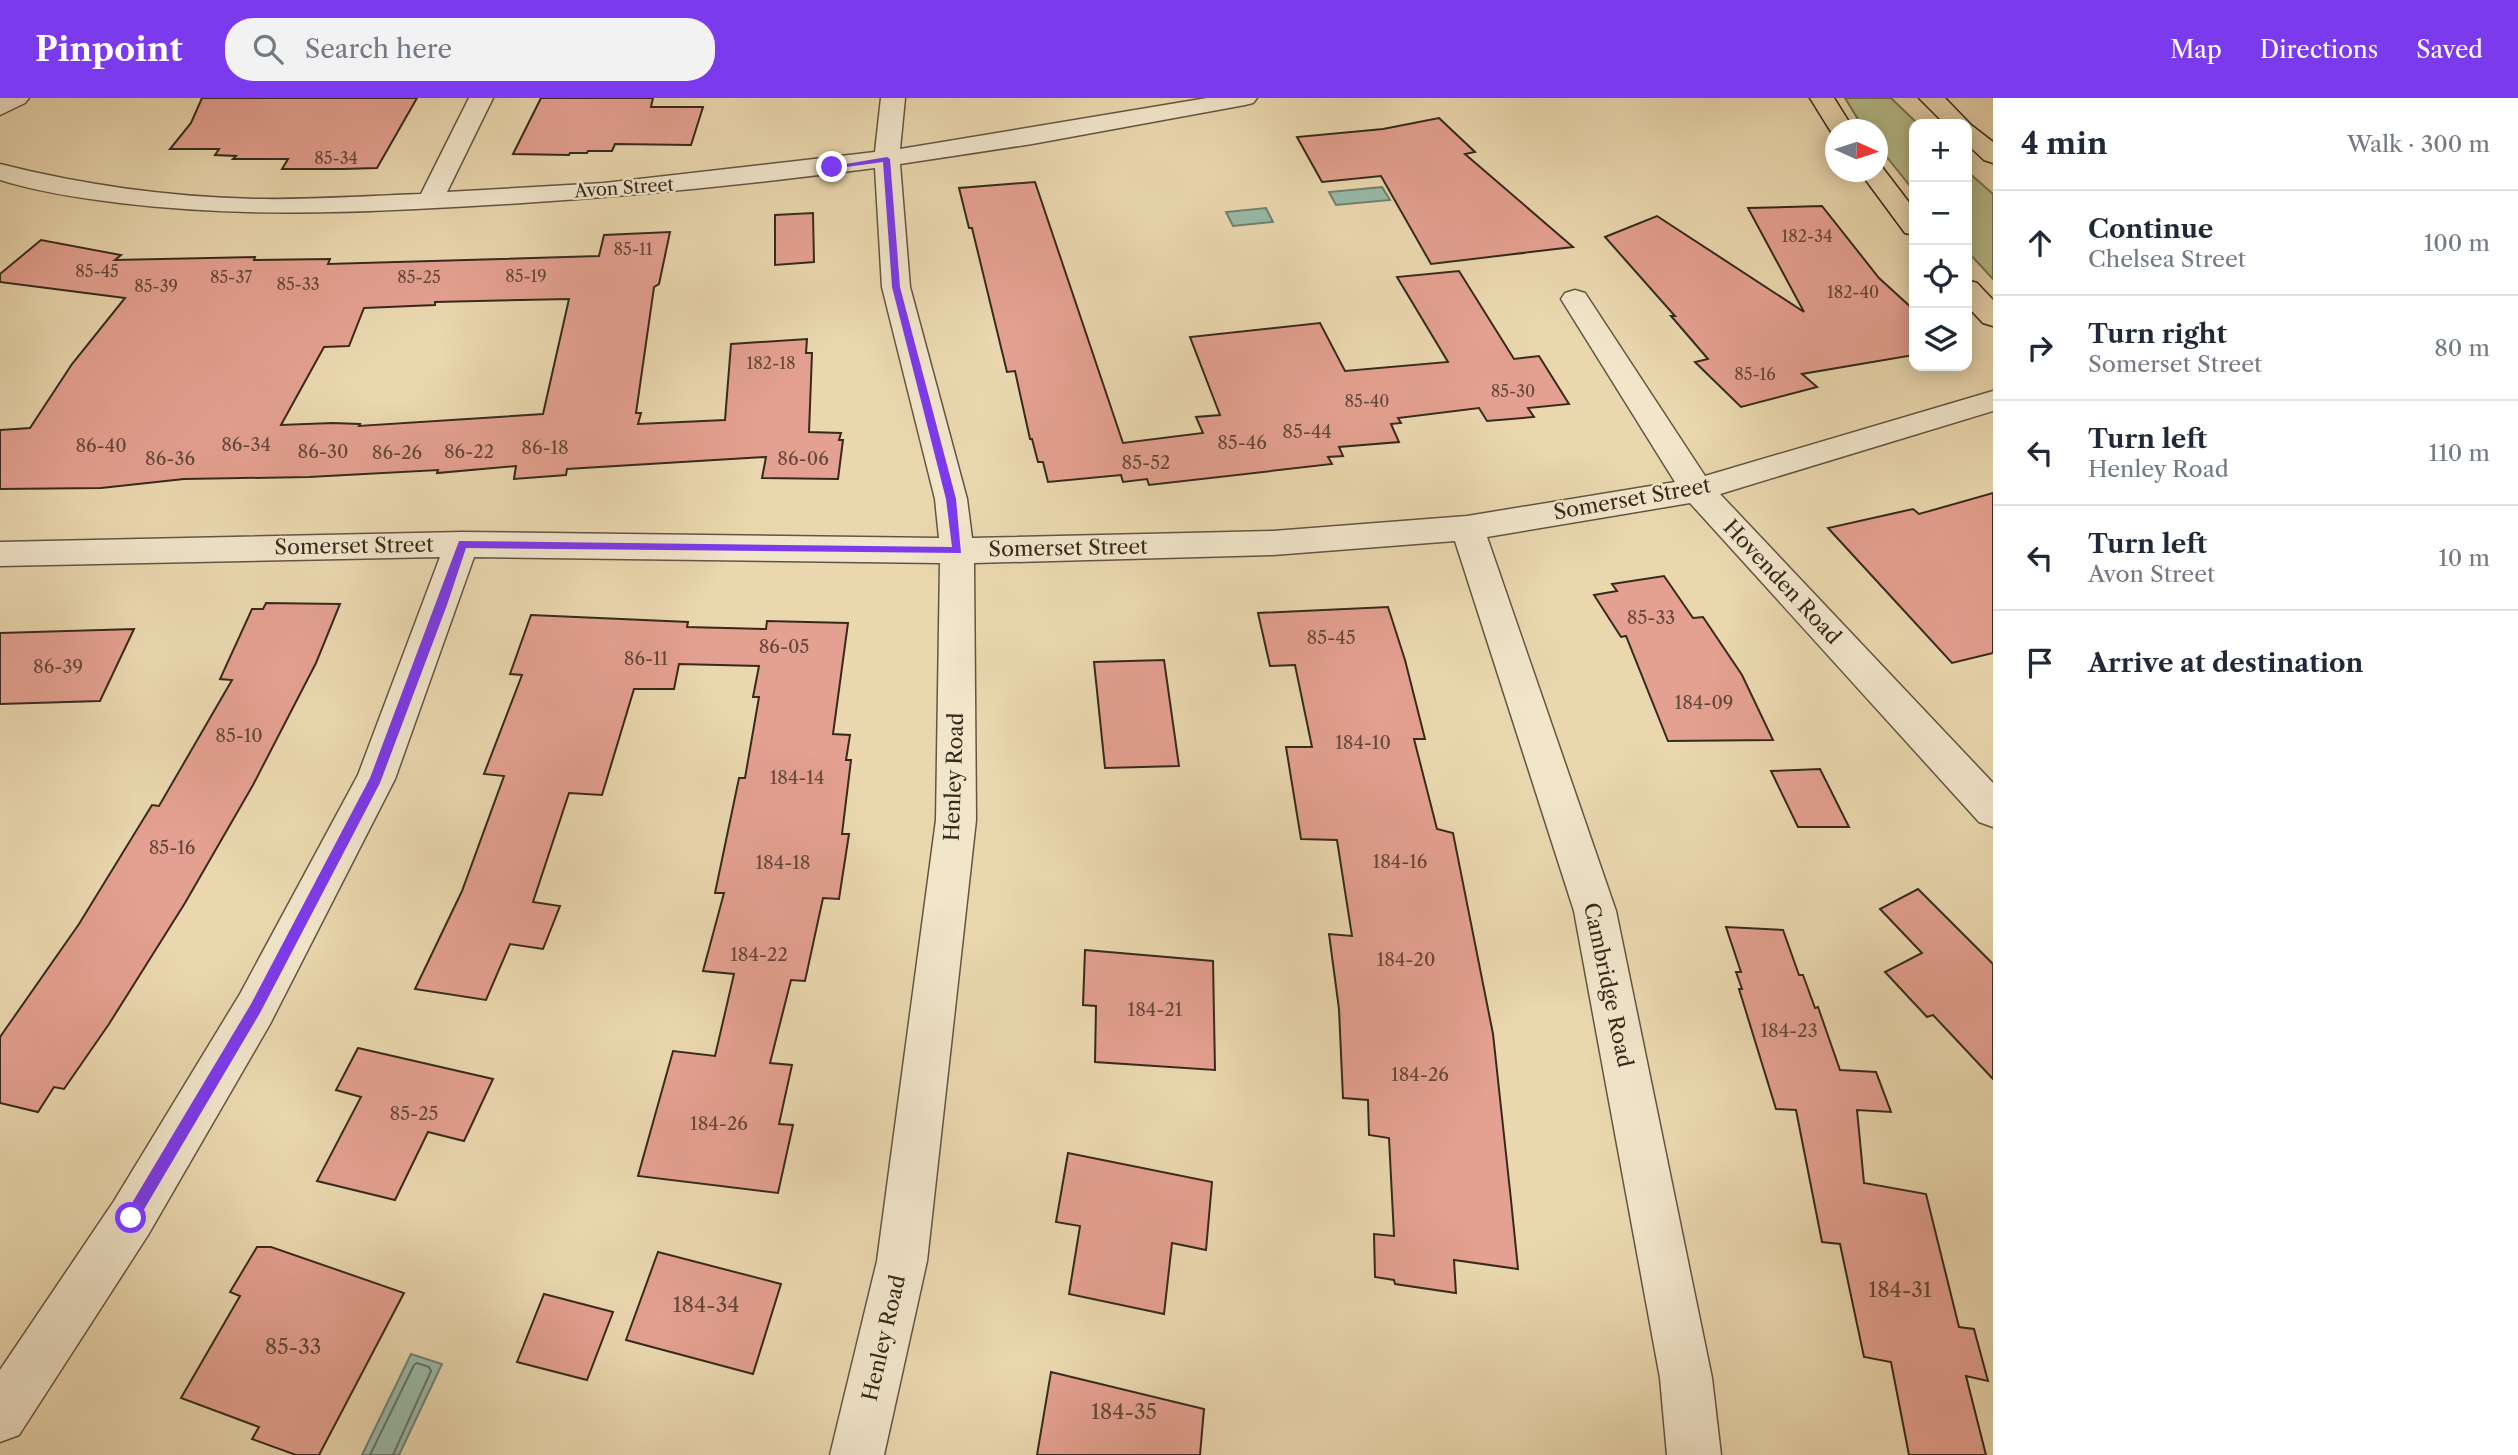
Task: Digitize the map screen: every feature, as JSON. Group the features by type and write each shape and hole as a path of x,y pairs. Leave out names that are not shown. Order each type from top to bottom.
{"main road":[{"path":"1822,98 1835,119"},
{"path":"1931,98 1954,119"},
{"path":"1972,136 1993,155"},
{"path":"1880,182 1909,220"},
{"path":"1972,294 1993,317"}],"street":[{"path":"0,108 17,98"},
{"path":"430,201 481,98"},
{"name":"Henley Road","path":"857,1455 902,1261 956,820 957,551 951,499 896,287 887,159 893,98"},
{"name":"Avon Street","path":"0,172 31,183 136,197 272,207 430,201 643,188 887,159 1141,118 1245,98"},
{"name":"Hovenden Road","path":"1575,299 1698,490 1993,810"},
{"name":"Somerset Street","path":"0,554 462,544 957,551 1273,543 1467,528 1698,490 1993,401"},
{"name":"Cambridge Road","path":"1467,528 1595,911 1686,1378 1694,1455"},
{"path":"0,1416 131,1218 255,1009 376,779 442,605 462,544"}],"green space":[{"path":"1845,98 1891,98 1913,119 1909,119 1909,185 1888,158 1888,119 1858,119"},
{"path":"1972,175 1993,194 1993,279 1972,256"}],"water":[{"path":"1382,187 1390,200 1336,205 1329,192"},
{"path":"1266,208 1273,222 1233,226 1226,212"},
{"path":"411,1354 442,1364 399,1455 362,1455"}],"building":[{"path":"202,98 417,98 377,168 282,169 288,159 233,159 236,156 215,155 219,149 170,149 191,123"},
{"path":"541,98 653,98 651,107 703,107 691,145 615,144 612,151 588,151 569,155 513,154"},
{"path":"1439,118 1475,152 1465,154 1573,247 1431,264 1381,176 1322,182 1297,137 1383,129"},
{"path":"1035,182 1123,443 1203,433 1196,417 1220,415 1190,337 1320,323 1345,371 1448,362 1397,277 1459,271 1514,359 1539,356 1569,404 1528,408 1534,417 1487,421 1479,408 1398,418 1401,423 1391,424 1399,442 1339,447 1343,456 1328,457 1332,464 1149,485 1147,479 1123,482 1121,475 1048,482 1043,462 1038,462 1030,439 1015,371 1007,372 972,228 969,228 959,188"},
{"path":"1822,206 1879,278 1909,305 1909,356 1802,374 1817,387 1741,407 1695,362 1708,359 1671,316 1675,316 1605,237 1657,216 1804,312 1748,208"},
{"path":"813,213 814,262 775,265 775,215"},
{"path":"670,232 659,284 654,287 636,413 641,413 638,424 725,420 731,344 807,339 806,353 812,353 809,432 841,433 839,440 843,440 838,479 762,478 766,457 567,469 566,475 514,479 516,466 437,473 438,470 309,477 184,479 101,488 0,489 0,430 30,428 72,364 125,298 0,282 0,274 41,240 121,255 115,260 255,257 254,260 330,259 328,264 599,256 604,235","holes":["569,299 543,414 359,426 360,424 332,423 281,425 324,347 349,346 364,308 435,305 435,302"]},
{"path":"1993,493 1993,653 1952,663 1828,528 1913,509 1919,514"},
{"path":"1664,576 1693,618 1703,617 1742,675 1773,740 1668,741 1626,636 1621,637 1594,595 1617,591 1612,584"},
{"path":"266,603 340,604 316,663 253,785 185,903 109,1024 64,1089 54,1087 38,1112 0,1103 0,1037 79,924 152,805 159,806 232,680 220,679 252,609 263,609"},
{"path":"1388,607 1425,739 1414,739 1437,829 1453,833 1493,1034 1518,1269 1454,1260 1456,1293 1395,1284 1394,1280 1375,1277 1374,1234 1394,1236 1389,1138 1369,1135 1368,1100 1343,1098 1339,1009 1329,934 1352,936 1337,840 1301,839 1286,747 1312,747 1295,665 1270,666 1258,613"},
{"path":"531,615 688,622 687,627 766,629 767,621 848,623 833,734 850,735 846,760 851,760 842,834 849,834 839,899 823,898 805,981 791,980 770,1063 792,1065 779,1124 793,1125 778,1193 638,1176 673,1051 715,1056 734,974 703,971 724,893 715,893 739,778 745,778 759,697 753,697 759,666 679,664 674,689 634,689 602,795 569,793 533,902 560,906 543,949 510,944 486,1000 415,989 462,891 504,776 484,774 522,675 510,674"},
{"path":"134,629 100,701 0,704 0,633"},
{"path":"1164,660 1179,766 1105,768 1094,662"},
{"path":"1820,769 1849,827 1798,827 1771,771"},
{"path":"1918,889 1993,964 1993,1079 1933,1015 1927,1017 1885,972 1922,953 1880,909"},
{"path":"1726,927 1783,930 1799,975 1803,975 1815,1008 1818,1007 1840,1070 1876,1072 1891,1112 1857,1110 1864,1183 1926,1194 1959,1327 1974,1329 1988,1381 1966,1376 1986,1455 1909,1455 1891,1362 1864,1357 1840,1244 1822,1242 1796,1110 1776,1109 1739,989 1742,989 1736,972 1741,972"},
{"path":"1085,950 1213,961 1215,1070 1095,1062 1096,1006 1083,1005"},
{"path":"358,1048 493,1079 464,1141 428,1132 395,1200 317,1181 361,1097 336,1090"},
{"path":"1068,1153 1212,1182 1206,1250 1172,1243 1164,1314 1069,1294 1080,1226 1056,1222"},
{"path":"257,1247 271,1247 404,1293 319,1455 296,1455 252,1439 259,1427 181,1398 240,1296 230,1292"},
{"path":"658,1252 781,1284 753,1374 626,1340"},
{"path":"544,1294 613,1312 587,1380 517,1362"},
{"path":"1051,1372 1204,1409 1200,1455 1037,1455"}],"route":[{"path":"131,1218 255,1009 376,779 442,605 462,544 957,551 951,499 896,287 887,159 832,167"}]}
